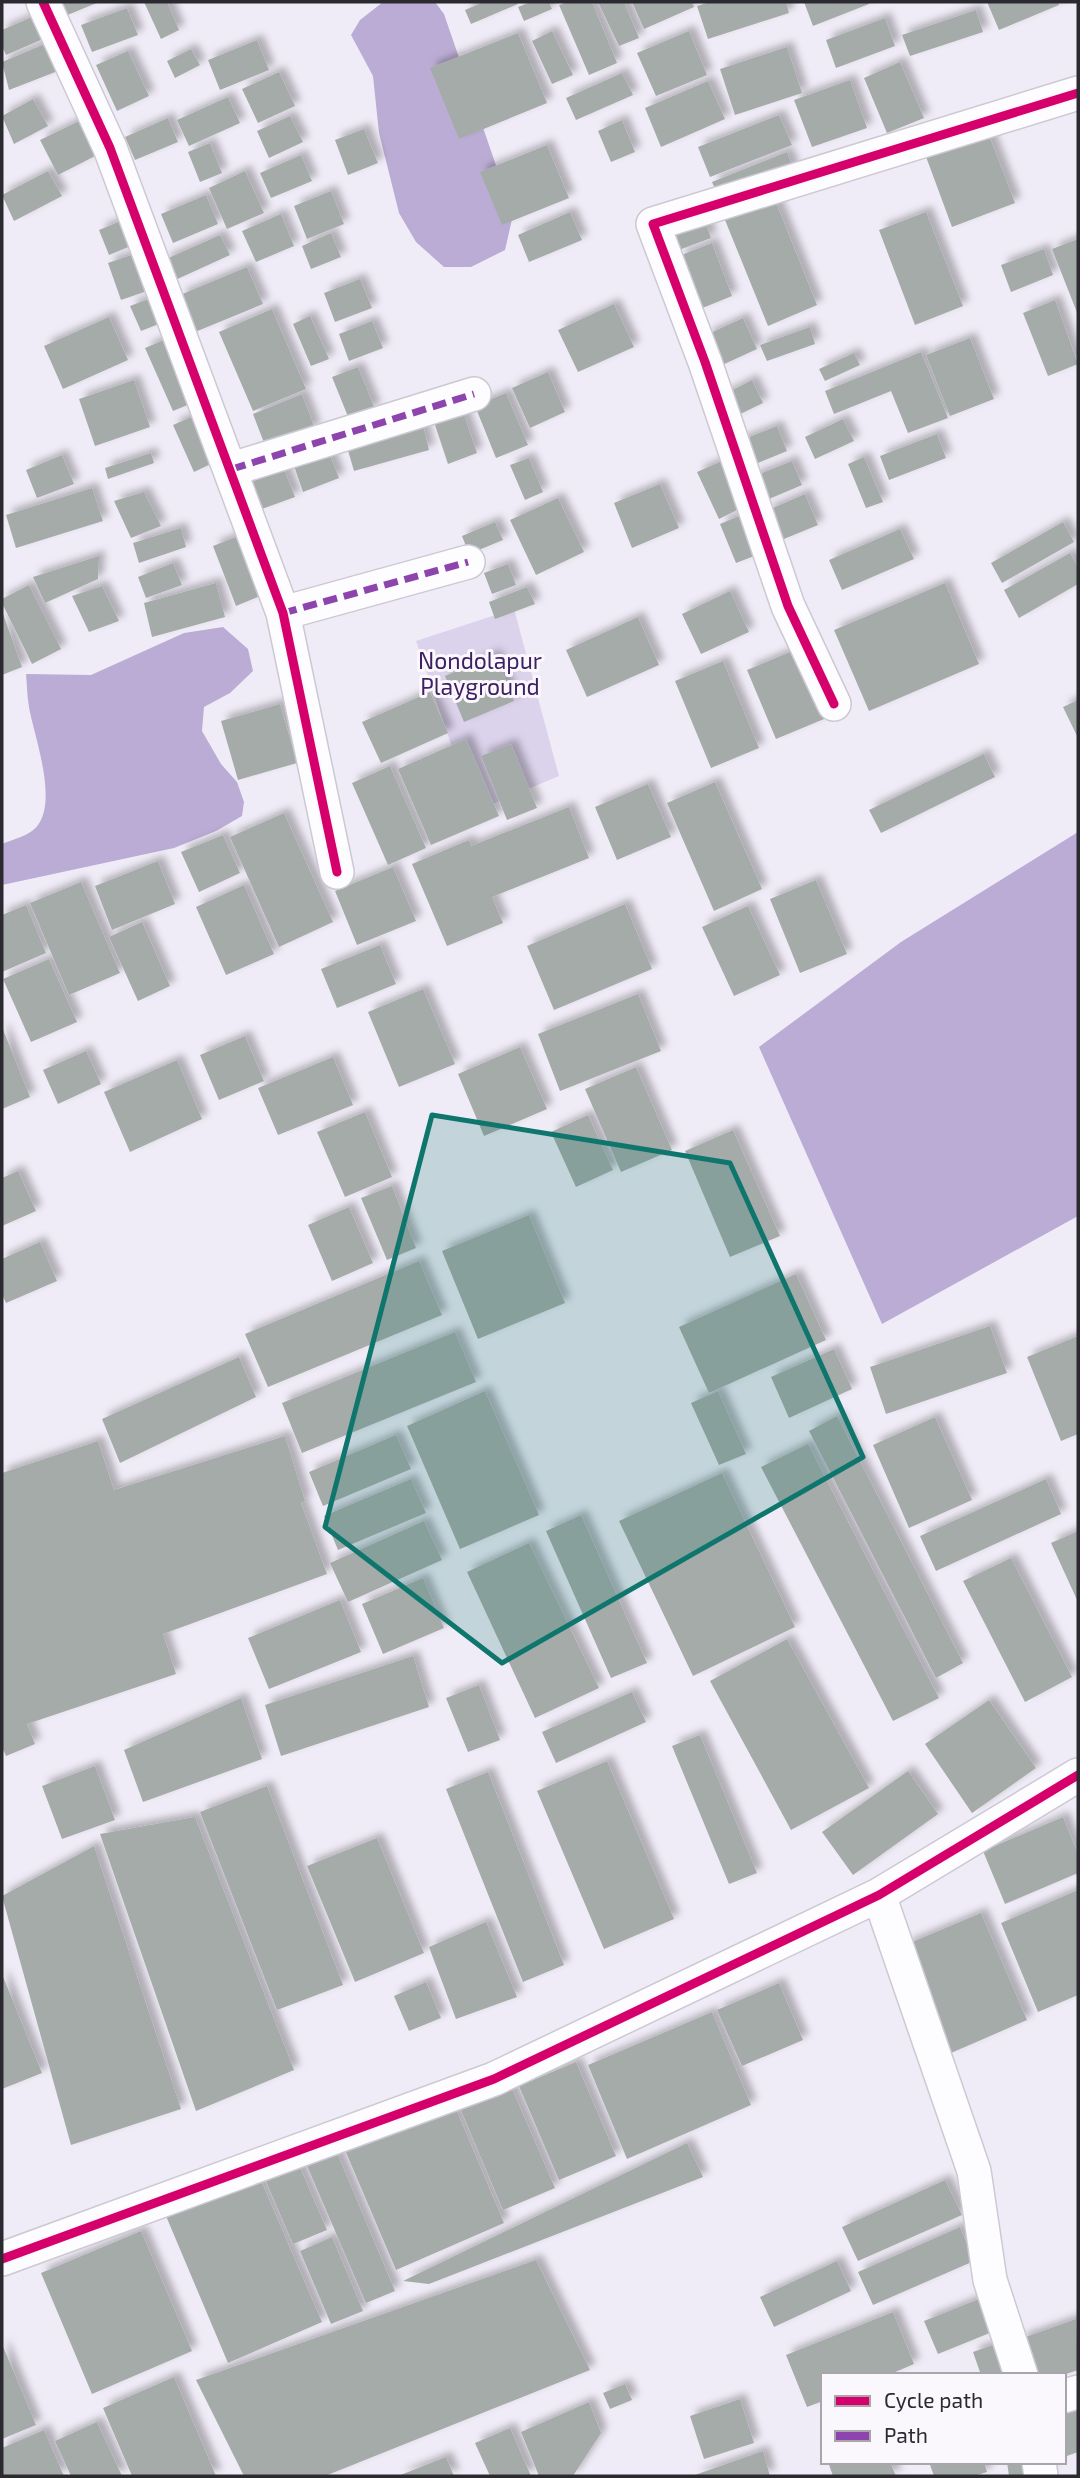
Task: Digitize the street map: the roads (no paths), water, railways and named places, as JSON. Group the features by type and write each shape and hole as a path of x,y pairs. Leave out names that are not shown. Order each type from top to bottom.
{"street":[{"path":"43,2 110,148 232,469 283,613 337,872"},
{"path":"834,704 788,606 705,362 653,224 1078,93"},
{"path":"232,469 474,394"},
{"path":"283,613 468,562"},
{"path":"2,2259 494,2079 880,1895 1078,1774"},
{"path":"880,1895 974,2171 990,2280 1020,2373"}],"park label":[{"name":"Nondolapur Playground","path":"480,674"}]}
